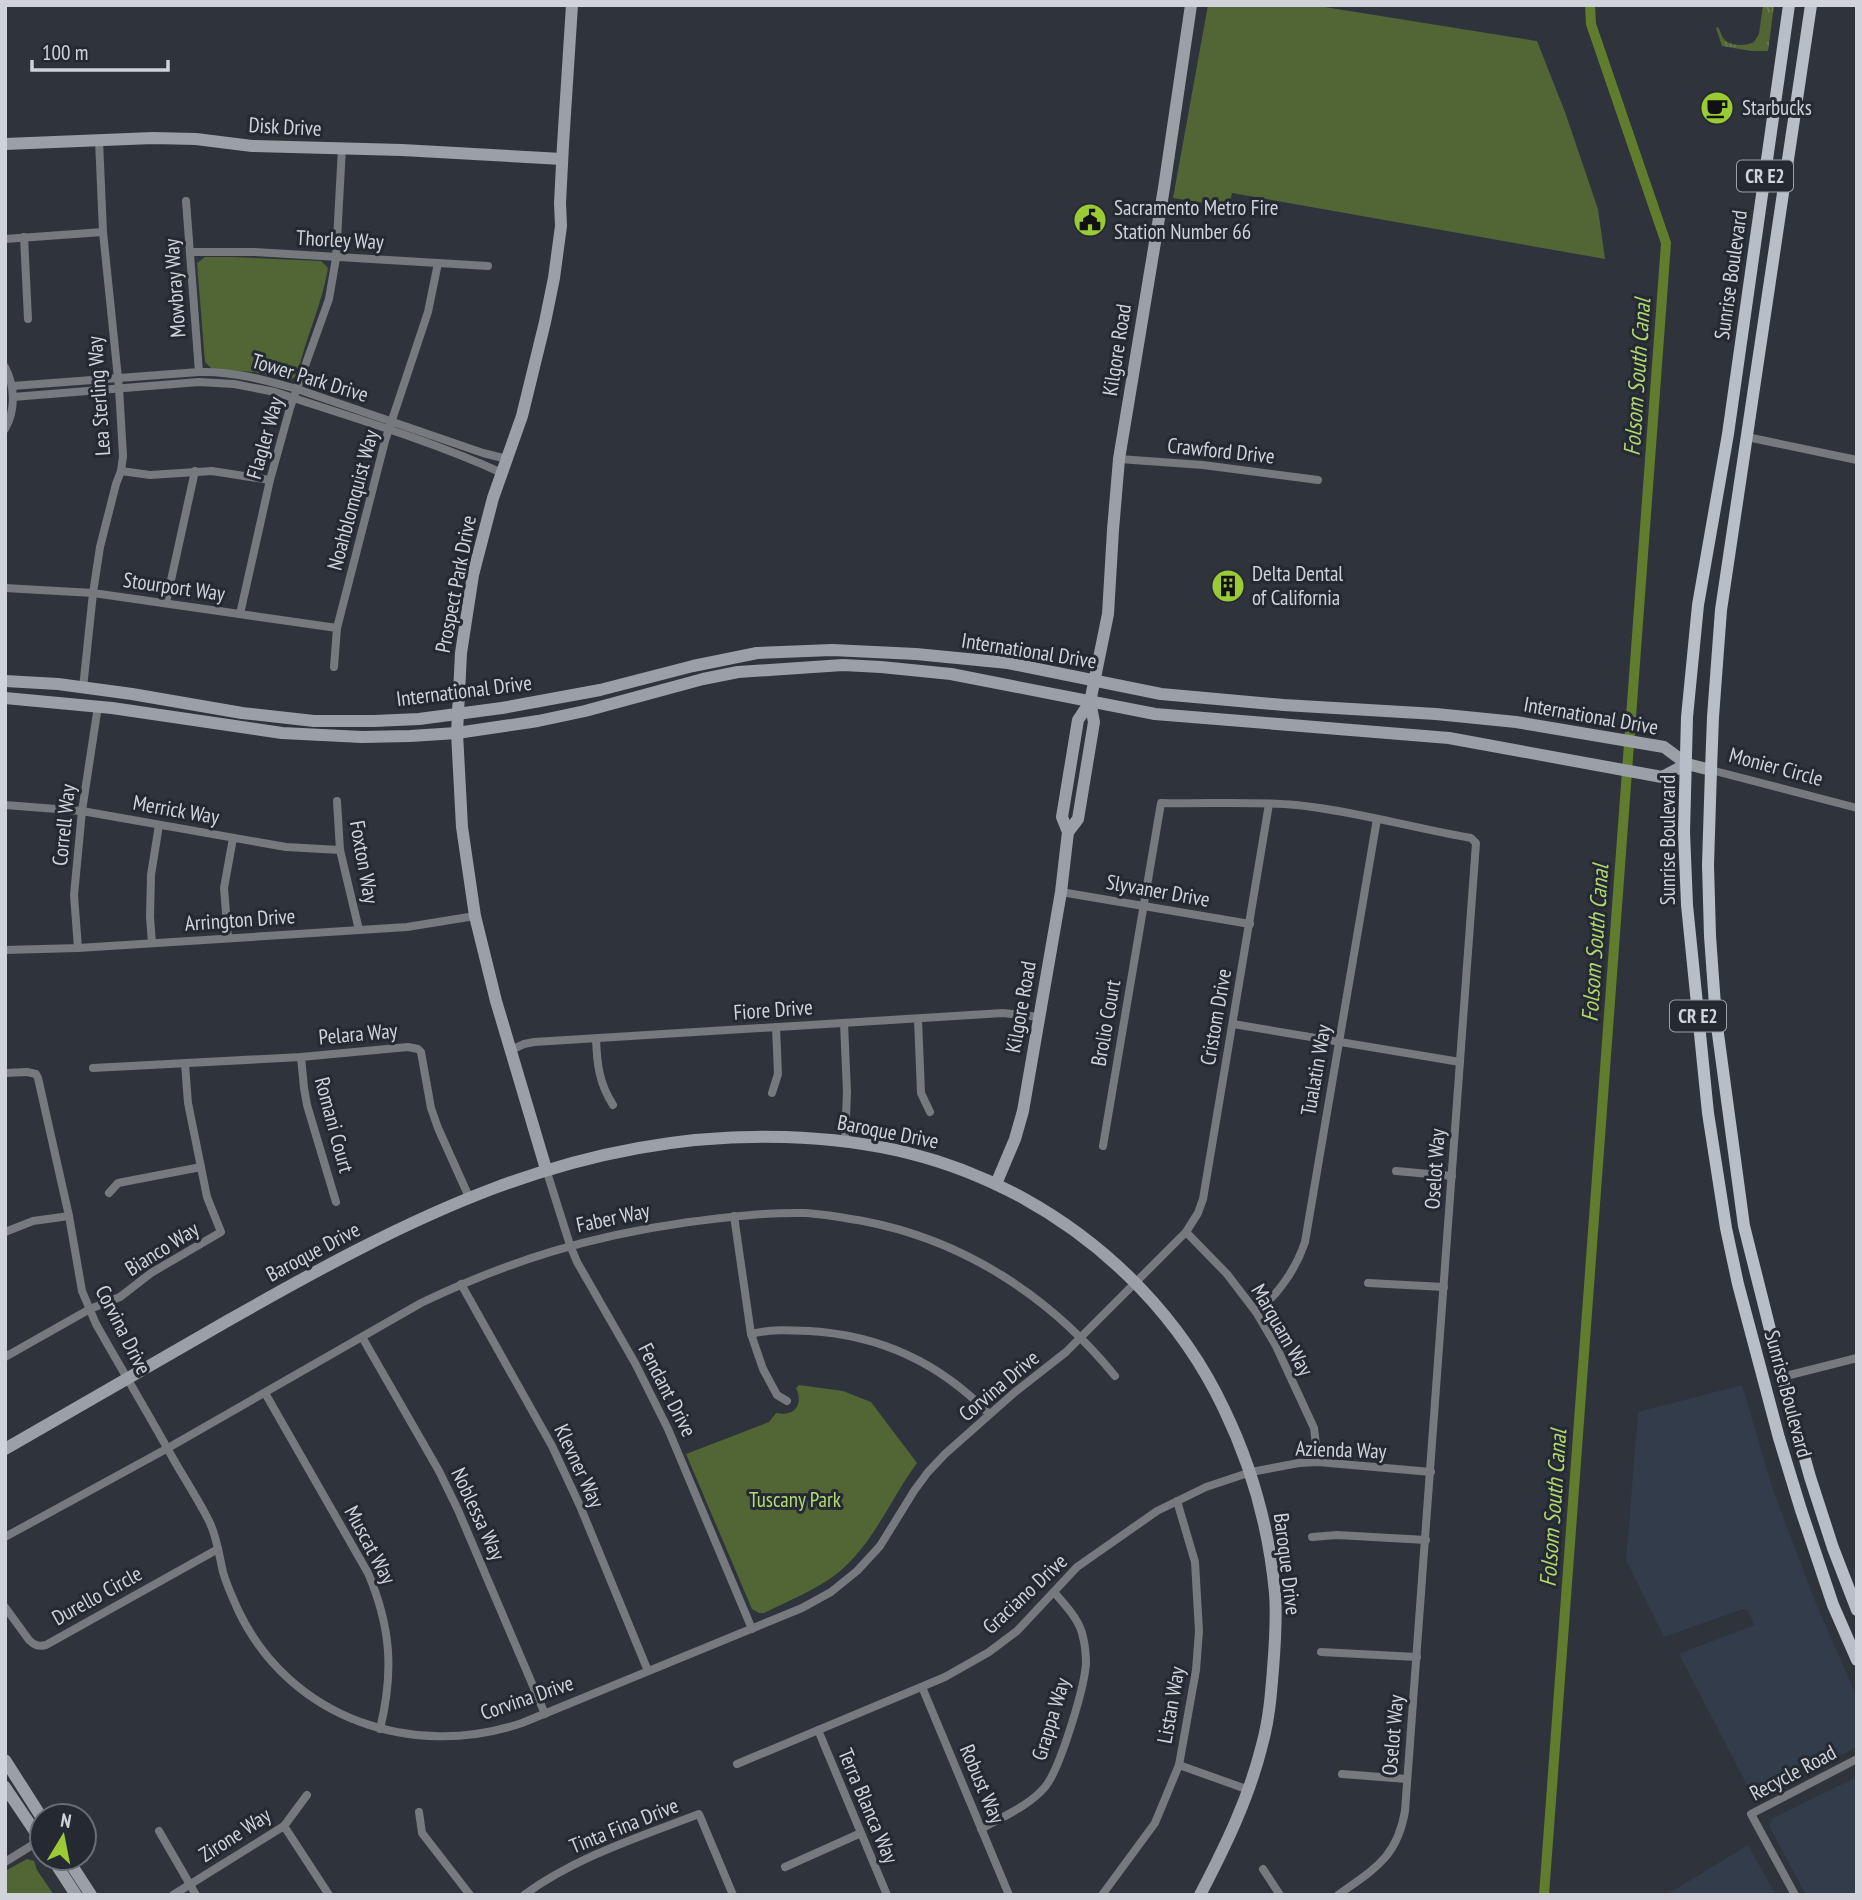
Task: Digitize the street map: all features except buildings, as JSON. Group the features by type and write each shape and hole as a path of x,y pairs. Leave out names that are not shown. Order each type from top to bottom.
{"main road":[{"name":"Sunrise Boulevard","path":"1789,5 1735,383 1698,605 1687,716 1684,832 1691,953 1708,1113 1726,1228 1765,1389 1801,1510 1833,1605 1852,1642 1857,1660"},
{"name":"Sunrise Boulevard","path":"1811,5 1721,610 1711,770 1708,865 1710,936 1716,1019 1744,1226 1810,1477 1857,1610"},
{"path":"1735,383 1740,404 1737,423 1747,437"},
{"path":"1734,1266 1745,1276 1766,1367 1770,1372 1782,1377"},
{"path":"1765,1389 1773,1393 1795,1465 1810,1477"}],"street":[{"name":"Prospect Park Drive","path":"546,1169 496,1001 475,916 462,827 457,733 461,653 473,575 482,536 522,416 549,303 561,226 562,159 572,5"},
{"name":"Kilgore Road","path":"996,1184 1015,1139 1023,1111 1061,892 1068,832 1062,817 1072,757 1079,720 1090,702 1108,614 1119,459 1191,5"},
{"name":"Disk Drive","path":"5,144 153,138 196,139 252,146 562,159"},
{"name":"Lea Sterling Way","path":"83,688 100,547 123,456 103,232 100,140"},
{"name":"Flagler Way","path":"240,614 270,480 295,394 329,299 336,258 342,148"},
{"name":"Mowbray Way","path":"186,201 199,372"},
{"path":"5,239 103,232"},
{"path":"24,237 28,319"},
{"name":"Thorley Way","path":"190,252 255,252 488,266"},
{"name":"Noahblomquist Way","path":"334,667 337,628 391,426 428,312 438,263"},
{"path":"5,367 13,397 12,412 5,429"},
{"name":"Tower Park Drive","path":"13,397 199,372 243,375 391,426 507,459"},
{"name":"Tower Park Drive","path":"12,386 215,383 295,394"},
{"name":"Tower Park Drive","path":"391,426 502,473"},
{"path":"1747,437 1857,460"},
{"name":"Crawford Drive","path":"1119,459 1203,465 1318,480"},
{"path":"121,471 150,475 195,471 231,473 270,480"},
{"path":"166,603 195,471"},
{"name":"Stourport Way","path":"5,588 93,593 337,628"},
{"path":"782,668 784,664 801,658 849,655 861,651"},
{"name":"International Drive","path":"5,681 83,688 242,713 314,721 419,719 502,708 600,690 757,653 861,651 1008,663 1161,694 1516,722 1664,747 1687,764 1662,777 1449,738 1155,714 951,674 842,665 782,668 709,677 585,711 506,727 457,733 374,737 314,735 234,727 98,706 5,698"},
{"path":"709,677 725,667 771,661 792,652"},
{"name":"Correll Way","path":"78,948 74,895 82,811 98,706"},
{"name":"Monier Circle","path":"1687,764 1857,807"},
{"name":"Foxton Way","path":"337,801 340,850 359,930"},
{"name":"Oselot Way","path":"1143,906 1161,803 1269,804 1330,810 1471,838 1476,843 1405,1811 1398,1840 1389,1854 1375,1868 1338,1895"},
{"name":"Cristom Drive","path":"1186,1232 1203,1199 1269,804"},
{"name":"Merrick Way","path":"5,805 82,811 286,847 340,850"},
{"name":"Tualatin Way","path":"1256,1312 1272,1297 1295,1266 1305,1242 1377,819"},
{"path":"152,943 151,875 159,825"},
{"path":"228,938 224,888 233,838"},
{"name":"Slyvaner Drive","path":"1061,892 1250,924"},
{"name":"Brolio Court","path":"1103,1146 1143,906"},
{"name":"Arrington Drive","path":"5,950 78,948 407,927 475,916"},
{"name":"Fiore Drive","path":"511,1050 534,1042 918,1018 1003,1013 1040,1017"},
{"path":"918,1018 921,1093 930,1112"},
{"path":"844,1023 847,1092 845,1141"},
{"path":"1233,1024 1460,1062"},
{"path":"772,1093 778,1074 776,1027"},
{"path":"596,1039 600,1078 613,1105"},
{"name":"Pelara Way","path":"93,1068 301,1057 408,1047 418,1049 424,1062 434,1118 469,1197"},
{"name":"Romani Court","path":"301,1057 307,1105 337,1202"},
{"name":"Bianco Way","path":"5,1357 90,1309 120,1297 151,1273 221,1232 207,1198 188,1103 185,1064"},
{"name":"Corvina Drive","path":"5,1073 26,1072 36,1074 38,1078 69,1216 82,1291 210,1523 226,1581 239,1613 252,1635 285,1674 311,1696 356,1720 380,1729 414,1735 456,1737 506,1728 817,1601 845,1582 880,1546 914,1491 945,1454 1015,1392 1051,1365 1186,1232"},
{"name":"Baroque Drive","path":"5,1449 341,1257 469,1197 546,1169 623,1150 686,1141 766,1136 881,1146 951,1165 996,1184 1056,1218 1085,1239 1135,1283 1174,1327 1208,1376 1251,1472 1271,1563 1276,1608 1271,1699 1263,1744 1249,1790 1200,1895"},
{"path":"108,1193 118,1183 201,1167"},
{"name":"Fendant Drive","path":"546,1169 577,1262 635,1363 668,1429 752,1629"},
{"path":"1396,1171 1452,1176"},
{"name":"Faber Way","path":"168,1448 421,1303 461,1284 570,1245 656,1227 734,1216 808,1213 867,1222 912,1233 965,1254 995,1270 1050,1308 1081,1337 1115,1376"},
{"path":"5,1232 33,1222 69,1216"},
{"path":"734,1216 751,1334 763,1369 777,1395 787,1401"},
{"name":"Marquam Way","path":"1186,1232 1227,1274 1256,1312 1283,1357 1314,1428 1318,1462"},
{"path":"1368,1283 1444,1287"},
{"name":"Klevner Way","path":"461,1284 552,1446 580,1506 648,1671"},
{"path":"751,1334 779,1329 826,1332 861,1337 887,1345 942,1373 964,1389 989,1414"},
{"name":"Noblessa Way","path":"362,1337 439,1471 458,1510 545,1714"},
{"path":"1782,1377 1857,1358"},
{"name":"Muscat Way","path":"265,1393 368,1573 380,1603 386,1624 390,1663 389,1685 380,1729"},
{"path":"5,1537 168,1448"},
{"name":"Azienda Way","path":"1251,1472 1318,1462 1431,1472"},
{"name":"Graciano Drive","path":"737,1764 945,1677 989,1652 1017,1630 1077,1567 1157,1511 1206,1488 1251,1472"},
{"name":"Listan Way","path":"1102,1895 1155,1823 1179,1765 1196,1671 1199,1631 1195,1562 1177,1501"},
{"path":"1312,1537 1337,1535 1426,1540"},
{"name":"Durello Circle","path":"5,1607 33,1644 46,1645 218,1549"},
{"name":"Grappa Way","path":"981,1829 1028,1802 1045,1787 1058,1764 1078,1701 1086,1664 1084,1638 1079,1625 1054,1592"},
{"path":"1321,1652 1417,1657"},
{"name":"Robust Way","path":"922,1687 1009,1895"},
{"name":"Terra Blanca Way","path":"818,1730 887,1895"},
{"name":"Recycle Road","path":"1795,1895 1751,1814 1857,1759"},
{"path":"5,1760 32,1802"},
{"path":"1179,1765 1249,1790"},
{"path":"1342,1774 1407,1779"},
{"path":"5,1787 28,1821"},
{"name":"Zirone Way","path":"173,1895 284,1826 307,1795"},
{"path":"419,1812 422,1833 470,1895"},
{"name":"Tinta Fina Drive","path":"524,1895 545,1880 588,1858 699,1814 733,1895"},
{"path":"284,1826 330,1895"},
{"path":"159,1831 196,1895"},
{"path":"785,1867 861,1833"},
{"path":"5,1861 28,1848"},
{"path":"1263,1869 1280,1895"},
{"path":"61,1872 76,1895"},
{"path":"76,1872 91,1895"}],"shaded area":[{"path":"1742,1385 1773,1490 1815,1601 1857,1697 1857,1747 1835,1758 1831,1752 1768,1781 1747,1785 1679,1654 1754,1625 1748,1610 1743,1609 1664,1637 1626,1560 1638,1412"},
{"path":"1857,1777 1857,1895 1806,1895 1769,1826 1773,1818"},
{"path":"1748,1845 1776,1895 1666,1895"}],"green space":[{"path":"1208,5 1312,5 1537,41 1598,209 1605,259 1232,193 1229,207 1173,198"},
{"path":"1763,5 1774,5 1768,51 1722,46 1716,28 1718,27 1723,38 1730,43 1742,45 1754,42 1759,34"},
{"path":"205,257 321,261 328,268 297,376 290,380 254,372 212,369 205,362 197,263"},
{"name":"Tuscany Park","path":"799,1385 843,1391 871,1402 917,1463 862,1548 839,1572 812,1589 759,1613 752,1609 686,1454 769,1422 776,1413 792,1411 798,1404 796,1388"},
{"path":"28,1859 28,1872 38,1872 54,1895 5,1895 5,1871"}],"waterway":[{"name":"Folsom South Canal","path":"1544,1895 1666,243 1591,24 1590,5"}],"place":[{"name":"Starbucks","path":"1717,108"},
{"name":"Sacramento Metro Fire Station Number 66","path":"1090,220"},
{"name":"Delta Dental of California","path":"1228,586"}]}
